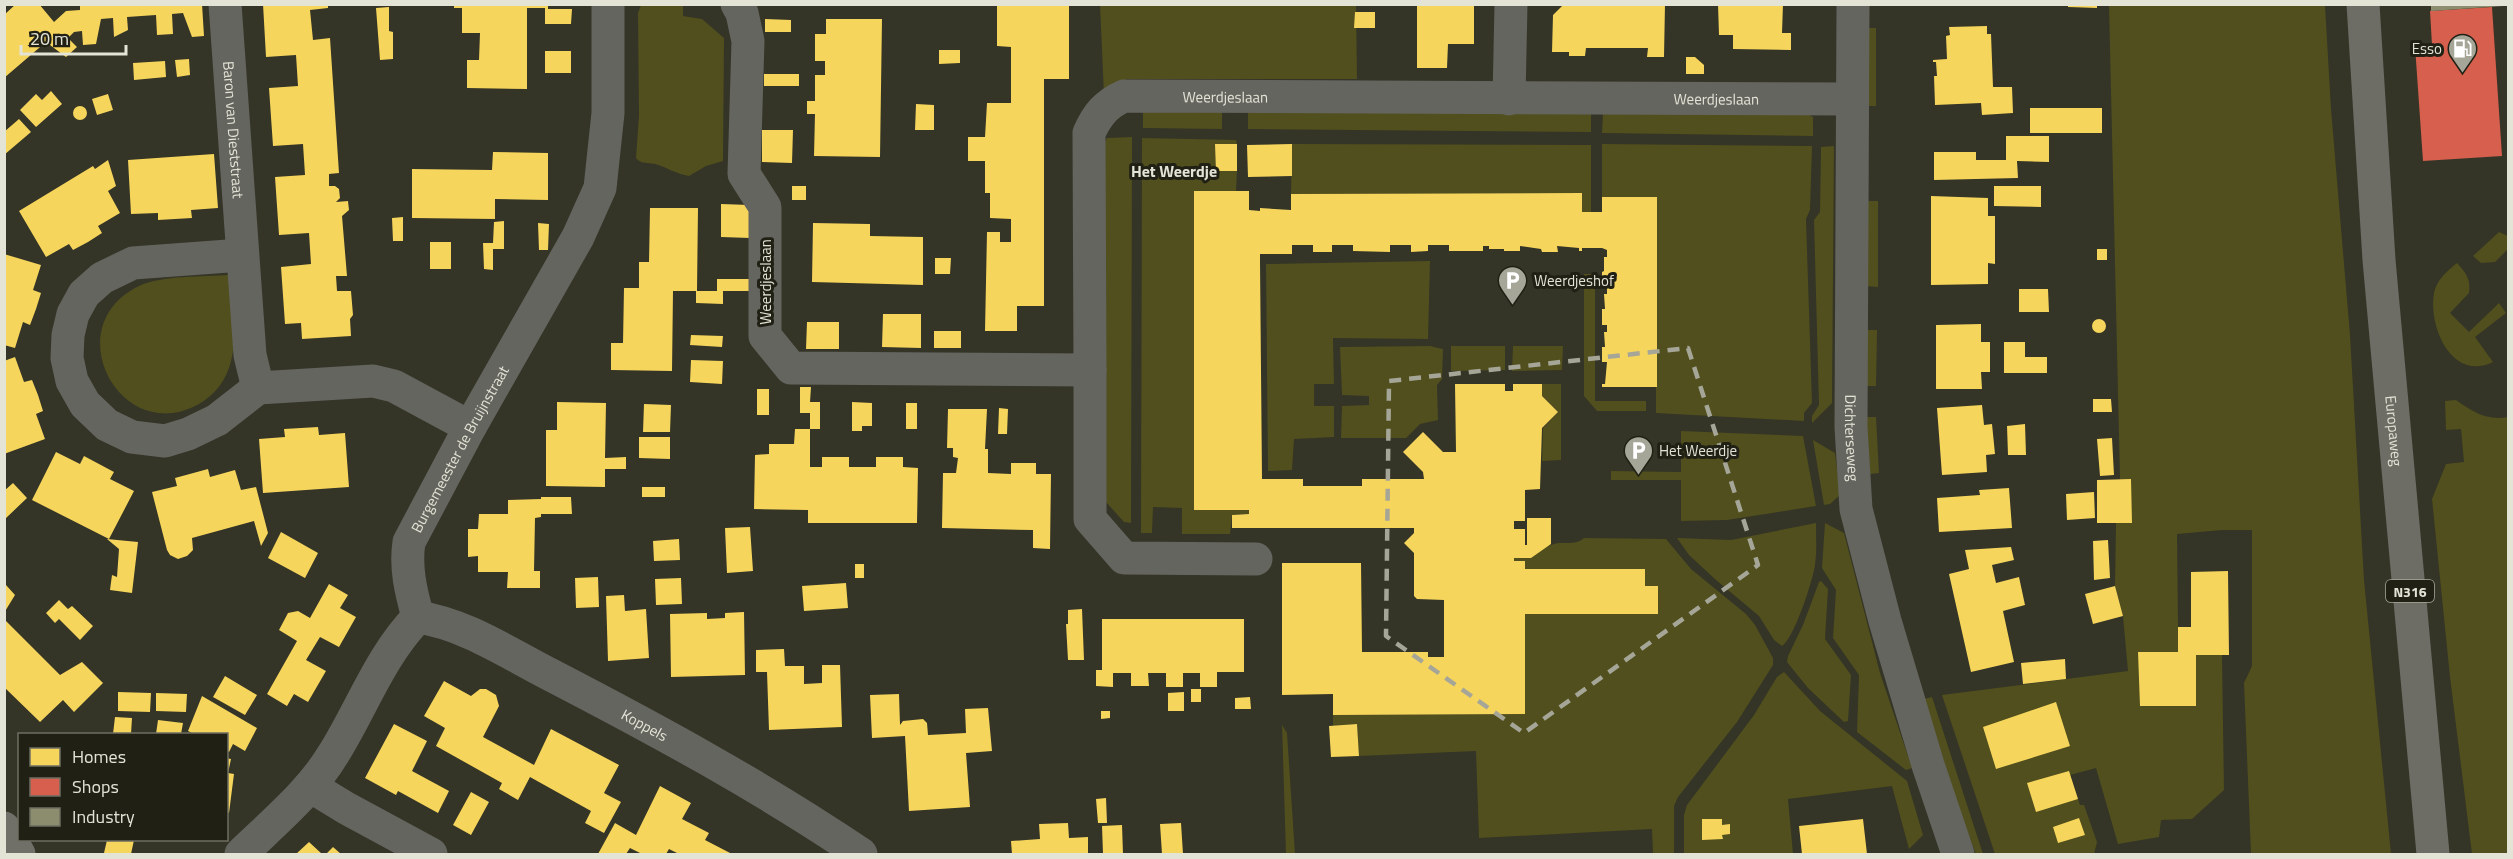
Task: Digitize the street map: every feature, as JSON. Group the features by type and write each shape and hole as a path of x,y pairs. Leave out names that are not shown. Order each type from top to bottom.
{"main road":[{"name":"Europaweg","path":"2363,4 2379,261 2433,855"}],"street":[{"name":"Baron van Dieststraat","path":"225,4 250,355 258,388"},
{"name":"Burgemeester de Bruijnstraat","path":"418,618 408,575 407,558 410,542 470,427 578,237 600,188 608,113 608,4"},
{"name":"Weerdjeslaan","path":"737,4 742,13 748,41 744,174 765,207 765,336 791,368 1090,370"},
{"path":"1509,99 1511,4"},
{"name":"Dichterseweg","path":"1853,4 1851,427 1856,509 1885,621 1928,765 1958,855"},
{"name":"Weerdjeslaan","path":"1256,559 1124,558 1090,519 1089,133 1095,119 1112,101 1124,96 1852,99"},
{"path":"242,255 133,263 102,278 84,294 73,314 68,335 67,358 72,381 84,404 106,424 132,437 165,441 188,435 217,420 258,388 373,381 394,386 470,427"},
{"path":"242,855 310,786 334,754 388,656 404,632 418,618"},
{"name":"Koppels","path":"418,618 441,621 478,638 646,724 753,785 844,850"},
{"path":"310,786 431,855"},
{"path":"4,828 19,855"}],"highlighted area":[{"path":"1688,348 1758,565 1524,733 1386,636 1389,381"}],"shaded area":[{"path":"641,5 683,5 683,16 702,19 724,38 723,161 706,166 689,176 642,162 636,158 639,115 638,13"},
{"path":"1100,5 1356,5 1357,79 1126,79 1104,95"},
{"path":"2109,5 2325,5 2331,109 2350,335 2364,580 2391,854 2251,854 2244,683 2252,666 2252,530 2177,534 2178,627 2222,655 2224,790 2192,819 2161,820 2159,837 2118,844 2096,768 2070,775 2080,805 2084,805 2097,842 2094,854 1995,854 1942,695 2128,671 2123,616 2115,586 2116,523 2131,523 2120,480"},
{"path":"1868,28 1876,28 1876,106 1868,106"},
{"path":"1143,111 1222,112 1222,129 1143,128"},
{"path":"1248,111 1591,114 1591,132 1248,129"},
{"path":"1603,113 1805,113 1813,117 1813,136 1602,133"},
{"path":"1132,137 1131,523 1124,522 1105,501 1102,148 1107,138"},
{"path":"1142,138 1236,140 1237,144 1216,171 1237,171 1236,191 1194,192 1194,510 1249,510 1249,514 1232,515 1230,534 1182,534 1182,508 1153,507 1152,533 1141,533"},
{"path":"1292,144 1591,145 1591,212 1582,212 1582,193 1291,194"},
{"path":"1602,144 1812,146 1810,210 1806,219 1812,403 1804,413 1804,421 1656,413 1656,197 1602,197"},
{"path":"1834,146 1832,403 1812,423 1812,416 1819,405 1814,220 1820,212 1821,147"},
{"path":"1867,201 1878,201 1878,287 1865,286"},
{"path":"2499,232 2508,236 2508,249 2495,262 2481,263 2473,256"},
{"path":"1430,261 1428,339 1333,338 1334,384 1314,384 1314,406 1334,406 1334,437 1294,439 1292,470 1268,471 1266,264"},
{"path":"2457,263 2467,276 2469,293 2450,313 2469,332 2499,303 2506,313 2475,337 2493,362 2478,366 2466,364 2455,358 2439,335 2433,307 2435,289 2442,276"},
{"path":"1584,274 1595,274 1595,401 1646,401 1646,411 1597,411 1584,396"},
{"path":"229,275 234,329 233,351 227,374 215,391 199,404 170,413 145,410 123,397 108,376 101,353 102,328 115,304 148,282 171,278"},
{"path":"1866,330 1877,330 1876,386 1866,386"},
{"path":"1430,346 1443,349 1442,379 1437,385 1438,420 1420,424 1406,438 1341,438 1342,406 1369,405 1369,396 1342,395 1340,347"},
{"path":"1451,346 1505,346 1505,370 1451,371"},
{"path":"1513,346 1563,346 1562,370 1512,371"},
{"path":"1542,384 1561,384 1561,460 1542,461 1543,428 1558,412 1542,396"},
{"path":"2456,400 2480,415 2493,418 2508,417 2508,854 2472,854 2450,677 2432,499 2446,464 2464,462 2461,429 2446,430 2445,401"},
{"path":"1866,417 1876,417 1879,473 1870,474"},
{"path":"1681,431 1803,436 1816,506 1727,520 1681,521 1681,480 1611,480 1611,471 1681,472"},
{"path":"1813,440 1835,453 1840,495 1830,504 1824,505"},
{"path":"1816,523 1816,560 1811,583 1792,632 1782,646 1774,640 1759,616 1689,555 1677,538 1731,540"},
{"path":"1825,523 1844,533 1880,673 1912,768 1906,770 1857,732 1859,675 1833,638 1836,590 1822,568"},
{"path":"1584,538 1666,539 1691,569 1746,614 1755,625 1773,658 1773,665 1737,722 1678,797 1674,806 1674,854 1653,854 1652,829 1479,838 1476,751 1359,756 1357,724 1333,726 1333,715 1525,714 1525,614 1657,614 1658,586 1645,586 1645,569 1525,569 1525,561 1514,561 1514,558 1532,555 1551,545 1576,542"},
{"path":"1821,581 1828,589 1825,639 1851,675 1848,721 1844,722 1808,688 1787,662"},
{"path":"1784,672 1820,711 1907,781 1923,835 1909,849 1892,786 1788,799 1793,854 1684,854 1684,815 1687,805 1754,715 1777,677"},
{"path":"1932,697 1983,854 1976,854 1950,786 1924,699"},
{"path":"1282,725 1287,733 1295,854 1286,854"}],"building: Homes":[{"path":"16,4 39,4 54,22 66,11 80,10 80,4 202,4 204,36 192,37 183,13 172,14 173,34 157,35 156,15 127,17 128,30 114,37 113,18 101,19 96,44 83,45 82,31 74,32 68,38 77,47 66,57 46,42 4,78 4,15"},
{"path":"263,4 328,4 328,8 310,10 313,40 330,38 339,173 329,174 329,186 339,189 340,198 336,202 348,201 349,210 342,216 347,276 336,276 337,291 351,291 353,315 350,319 351,336 302,339 301,323 285,324 281,267 311,264 309,233 279,235 275,177 305,175 303,144 273,146 269,88 298,86 296,55 266,57"},
{"path":"454,4 548,4 548,9 572,9 571,24 545,24 545,8 527,8 527,89 467,88 467,60 479,60 480,33 462,33 462,8 454,8"},
{"path":"997,4 1069,4 1069,79 1044,79 1044,306 1017,306 1017,331 985,331 987,232 1000,232 1000,242 1011,242 1011,219 990,218 990,193 985,193 985,161 968,161 968,137 985,137 987,103 1011,103 1011,47 997,46"},
{"path":"1417,4 1474,4 1474,44 1448,44 1447,68 1417,68"},
{"path":"1564,4 1665,4 1664,57 1647,57 1648,48 1586,48 1585,56 1569,56 1569,52 1552,52 1553,15"},
{"path":"1718,4 1783,4 1782,33 1791,33 1791,50 1733,49 1733,35 1719,35"},
{"path":"2068,4 2097,4 2097,8 2068,7"},
{"path":"389,7 389,31 393,32 393,59 380,60 376,8"},
{"path":"1355,12 1375,12 1375,28 1354,28"},
{"path":"765,19 791,20 791,32 765,32"},
{"path":"826,19 882,19 880,157 814,156 815,114 807,114 807,101 815,101 815,75 825,75 825,61 815,61 815,34 826,34"},
{"path":"1987,26 1987,34 1991,34 1993,87 2012,87 2013,113 1982,115 1981,103 1935,105 1934,76 1937,76 1936,62 1933,60 1947,59 1946,36 1950,35 1949,27"},
{"path":"939,50 960,50 960,63 939,64"},
{"path":"545,51 571,51 571,73 545,73"},
{"path":"1686,57 1695,57 1704,65 1704,74 1686,74"},
{"path":"189,59 190,75 177,77 175,60"},
{"path":"165,61 166,77 134,80 133,63"},
{"path":"764,74 799,74 799,86 764,86"},
{"path":"51,91 62,104 36,127 20,110 36,94 42,100"},
{"path":"108,94 113,110 97,115 92,99"},
{"path":"916,104 934,105 934,130 915,130"},
{"path":"77,106 83,106 87,113 83,120 77,120 73,116 73,110"},
{"path":"2030,108 2102,108 2102,133 2030,133"},
{"path":"19,119 31,132 4,155 4,132"},
{"path":"762,130 793,130 792,163 762,162"},
{"path":"2006,136 2049,136 2049,162 2017,161 2018,178 1934,180 1934,152 1976,152 1976,160 2006,160"},
{"path":"1215,144 1237,144 1237,171 1216,171"},
{"path":"1292,144 1292,176 1248,177 1247,145"},
{"path":"493,152 548,153 548,200 495,199 495,219 412,218 412,169 492,170"},
{"path":"214,154 218,208 191,210 192,218 158,220 158,213 131,214 128,160"},
{"path":"108,160 116,186 108,191 120,213 98,226 102,233 88,242 73,250 69,244 46,257 19,211 93,166 95,169"},
{"path":"792,186 806,186 806,200 792,200"},
{"path":"1994,186 2041,186 2041,207 1994,206"},
{"path":"1194,191 1249,191 1249,210 1260,211 1260,208 1291,210 1291,194 1582,193 1582,212 1602,212 1602,197 1657,197 1657,387 1602,387 1602,384 1605,384 1607,362 1602,362 1602,347 1605,347 1604,332 1607,332 1607,325 1602,325 1602,309 1605,309 1604,294 1607,294 1607,287 1602,288 1602,272 1607,250 1602,248 1582,248 1582,251 1579,251 1579,248 1557,246 1558,252 1542,252 1541,249 1520,246 1520,251 1504,251 1504,249 1489,249 1489,246 1483,246 1483,251 1449,251 1449,245 1428,245 1428,251 1411,252 1411,245 1390,245 1390,252 1353,251 1353,245 1332,245 1332,252 1313,252 1313,245 1292,245 1292,254 1260,254 1260,261 1262,479 1303,479 1303,486 1362,486 1362,479 1424,479 1423,472 1403,452 1423,432 1443,452 1456,452 1455,384 1505,384 1505,391 1513,391 1513,384 1542,384 1542,396 1558,412 1542,428 1540,489 1525,490 1525,521 1514,521 1514,529 1525,529 1525,545 1527,545 1527,518 1551,518 1551,544 1531,558 1514,558 1514,561 1525,561 1525,569 1645,569 1645,586 1658,586 1658,614 1525,614 1525,714 1333,715 1333,694 1282,695 1282,563 1361,563 1362,652 1428,652 1428,657 1444,657 1444,600 1417,599 1414,596 1414,553 1404,543 1414,533 1414,528 1232,528 1232,515 1249,514 1249,510 1194,510"},
{"path":"1931,196 1988,198 1988,216 1995,216 1995,264 1988,263 1988,284 1931,285"},
{"path":"721,204 750,205 750,238 721,237"},
{"path":"650,208 698,208 697,291 717,291 717,279 749,279 749,291 723,291 723,304 696,303 696,291 673,291 672,371 611,370 611,343 623,343 624,288 639,288 639,262 649,262"},
{"path":"403,217 403,241 393,241 392,218"},
{"path":"504,221 504,249 493,249 493,270 484,269 483,243 493,243 494,222"},
{"path":"538,223 549,224 548,250 539,250"},
{"path":"813,223 870,224 870,236 923,237 923,285 812,282"},
{"path":"430,242 451,242 451,269 430,269"},
{"path":"2097,249 2107,249 2107,260 2097,260"},
{"path":"4,254 41,265 33,290 41,293 36,309 30,325 23,322 15,348 4,345"},
{"path":"935,258 951,258 950,274 935,274"},
{"path":"2019,289 2048,289 2049,312 2019,312"},
{"path":"883,314 921,314 921,348 882,347"},
{"path":"2099,319 2104,321 2106,326 2104,331 2099,333 2094,331 2092,326 2094,321"},
{"path":"807,322 839,322 839,349 806,349"},
{"path":"1981,324 1981,342 1990,342 1990,372 1981,372 1982,389 1936,389 1936,325"},
{"path":"934,331 961,331 961,348 934,348"},
{"path":"691,335 723,336 722,347 690,345"},
{"path":"2004,342 2025,342 2025,357 2047,357 2047,373 2004,373"},
{"path":"15,357 24,382 32,380 38,395 43,411 36,414 45,439 4,454 4,361"},
{"path":"691,360 723,361 722,384 690,382"},
{"path":"800,387 811,387 810,402 820,402 820,429 810,429 810,413 800,413"},
{"path":"757,389 769,389 769,415 757,415"},
{"path":"2093,399 2111,399 2112,412 2093,412"},
{"path":"557,402 606,403 605,458 626,457 626,469 605,469 605,487 546,486 546,430 557,430"},
{"path":"852,402 872,403 872,426 862,426 862,431 852,431"},
{"path":"906,403 917,403 917,429 906,429"},
{"path":"644,404 671,405 670,432 643,432"},
{"path":"1982,405 1984,425 1992,424 1995,454 1986,455 1987,472 1942,475 1937,408"},
{"path":"999,408 1008,409 1007,434 998,434"},
{"path":"948,409 987,409 985,449 988,449 988,473 1011,474 1011,463 1036,463 1036,474 1051,474 1050,549 1033,548 1033,530 942,528 943,473 956,473 958,458 953,457 953,448 947,448"},
{"path":"2025,424 2026,455 2008,455 2007,426"},
{"path":"318,427 319,435 345,433 349,487 263,493 259,439 285,437 284,429"},
{"path":"795,429 810,429 810,467 822,467 822,457 849,457 849,467 876,467 876,457 903,457 903,467 918,468 917,523 808,523 808,510 754,509 755,455 769,454 769,444 794,444"},
{"path":"639,437 670,437 670,459 639,458"},
{"path":"2112,438 2114,475 2100,476 2097,439"},
{"path":"56,452 80,464 84,456 114,472 110,479 134,491 109,539 32,500"},
{"path":"208,469 210,477 235,470 241,490 256,487 268,533 261,546 254,521 192,538 193,550 187,556 178,559 170,555 167,550 152,492 177,486 175,478"},
{"path":"2131,479 2132,523 2097,523 2097,480"},
{"path":"13,483 27,498 4,520 4,491"},
{"path":"642,487 665,487 665,497 642,497"},
{"path":"2009,488 2012,528 1939,532 1937,498 1980,495 1979,490"},
{"path":"2094,492 2095,518 2067,520 2066,494"},
{"path":"541,497 571,497 572,514 541,514 541,517 535,518 534,571 540,571 540,588 507,588 508,572 478,572 478,556 468,557 468,529 478,529 479,514 508,514 508,500 541,499"},
{"path":"750,527 753,571 727,573 725,528"},
{"path":"281,532 318,553 305,578 268,558"},
{"path":"107,539 138,542 132,593 110,590 112,575 117,577 119,549"},
{"path":"679,539 680,560 654,561 653,541"},
{"path":"2108,540 2110,578 2094,580 2093,541"},
{"path":"2011,547 2014,560 1992,565 1996,583 2019,577 2025,605 2003,611 2014,662 1971,672 1949,574 1969,569 1965,550"},
{"path":"855,564 864,564 864,578 855,578"},
{"path":"2228,571 2229,655 2196,655 2196,706 2140,706 2138,652 2178,652 2178,627 2191,627 2191,572"},
{"path":"598,577 599,607 576,608 575,578"},
{"path":"681,578 682,604 656,605 655,579"},
{"path":"846,583 848,608 804,611 802,586"},
{"path":"329,584 348,595 340,608 356,617 339,647 320,637 306,660 326,671 308,702 294,694 287,706 267,694 297,641 279,630 288,613 298,611 310,618"},
{"path":"6,585 15,595 4,613 4,587"},
{"path":"2115,586 2123,616 2093,624 2085,594"},
{"path":"624,595 625,611 646,609 649,658 608,661 606,596"},
{"path":"59,600 68,609 72,606 93,626 80,640 59,619 55,623 46,613"},
{"path":"1082,609 1084,660 1068,660 1066,624 1068,624 1068,610"},
{"path":"744,612 745,675 671,677 670,614 707,613 707,619 725,618 725,613"},
{"path":"4,619 60,675 82,662 103,683 74,712 63,700 40,722 4,687"},
{"path":"1102,619 1244,619 1244,672 1217,672 1217,687 1200,687 1200,673 1183,673 1183,687 1166,687 1166,673 1148,673 1149,686 1131,686 1131,673 1113,673 1113,687 1096,686 1096,670 1102,670"},
{"path":"784,649 785,666 804,666 804,684 822,683 822,665 840,665 842,727 769,730 767,672 756,672 756,650"},
{"path":"2065,659 2066,679 2023,684 2021,663"},
{"path":"225,676 257,695 245,715 213,697"},
{"path":"444,681 471,696 480,689 486,689 496,695 499,706 483,737 534,765 551,729 619,765 604,793 621,802 604,833 585,823 591,811 530,777 518,800 499,789 502,783 436,746 445,728 424,716"},
{"path":"1191,689 1201,689 1201,702 1191,702"},
{"path":"118,692 151,693 150,712 118,711"},
{"path":"1184,692 1184,711 1168,711 1168,693"},
{"path":"156,693 187,694 186,712 156,711"},
{"path":"899,694 900,725 903,721 923,719 927,723 928,735 966,733 965,709 988,708 992,751 966,753 970,807 909,811 905,736 872,738 870,695"},
{"path":"202,696 257,728 245,751 233,744 229,752 228,733 188,731"},
{"path":"1250,697 1251,709 1235,709 1235,698"},
{"path":"2056,702 2070,746 1996,769 1983,727"},
{"path":"1101,711 1110,711 1110,718 1101,719"},
{"path":"115,717 132,718 131,733 113,733"},
{"path":"158,720 183,723 181,733 156,733"},
{"path":"394,724 427,741 412,771 449,791 438,813 398,791 396,795 365,778"},
{"path":"1357,724 1359,756 1331,757 1329,726"},
{"path":"2069,771 2078,799 2036,812 2027,783"},
{"path":"228,773 234,774 228,813"},
{"path":"660,786 691,803 682,819 709,833 705,840 732,854 679,854 669,849 666,854 642,854 630,848 626,854 598,854 615,823 636,835"},
{"path":"471,792 489,802 471,835 453,825"},
{"path":"1106,798 1107,823 1098,823 1096,799"},
{"path":"2079,818 2085,835 2058,843 2053,827"},
{"path":"1702,819 1722,819 1722,825 1730,824 1730,834 1722,835 1723,839 1702,840"},
{"path":"1863,819 1867,854 1802,854 1799,826"},
{"path":"1068,823 1069,838 1088,837 1088,854 1012,854 1011,841 1040,839 1039,824"},
{"path":"1181,823 1183,854 1162,854 1160,824"},
{"path":"1122,825 1123,854 1103,854 1102,826"},
{"path":"107,841 134,841 131,854 104,853"},
{"path":"309,842 322,854 296,854"},
{"path":"333,847 341,854 326,854"}],"building: Shops":[{"path":"2492,7 2502,156 2423,161 2415,46 2432,45 2430,11"}],"building: Industry":[{"path":"2431,4 2503,4 2503,6 2431,11"}],"place":[{"name":"Esso","path":"2463,74"},
{"name":"Weerdjeshof","path":"1513,306"},
{"name":"Het Weerdje","path":"1638,476"}],"district":[{"name":"Het Weerdje","path":"1174,171"}]}
